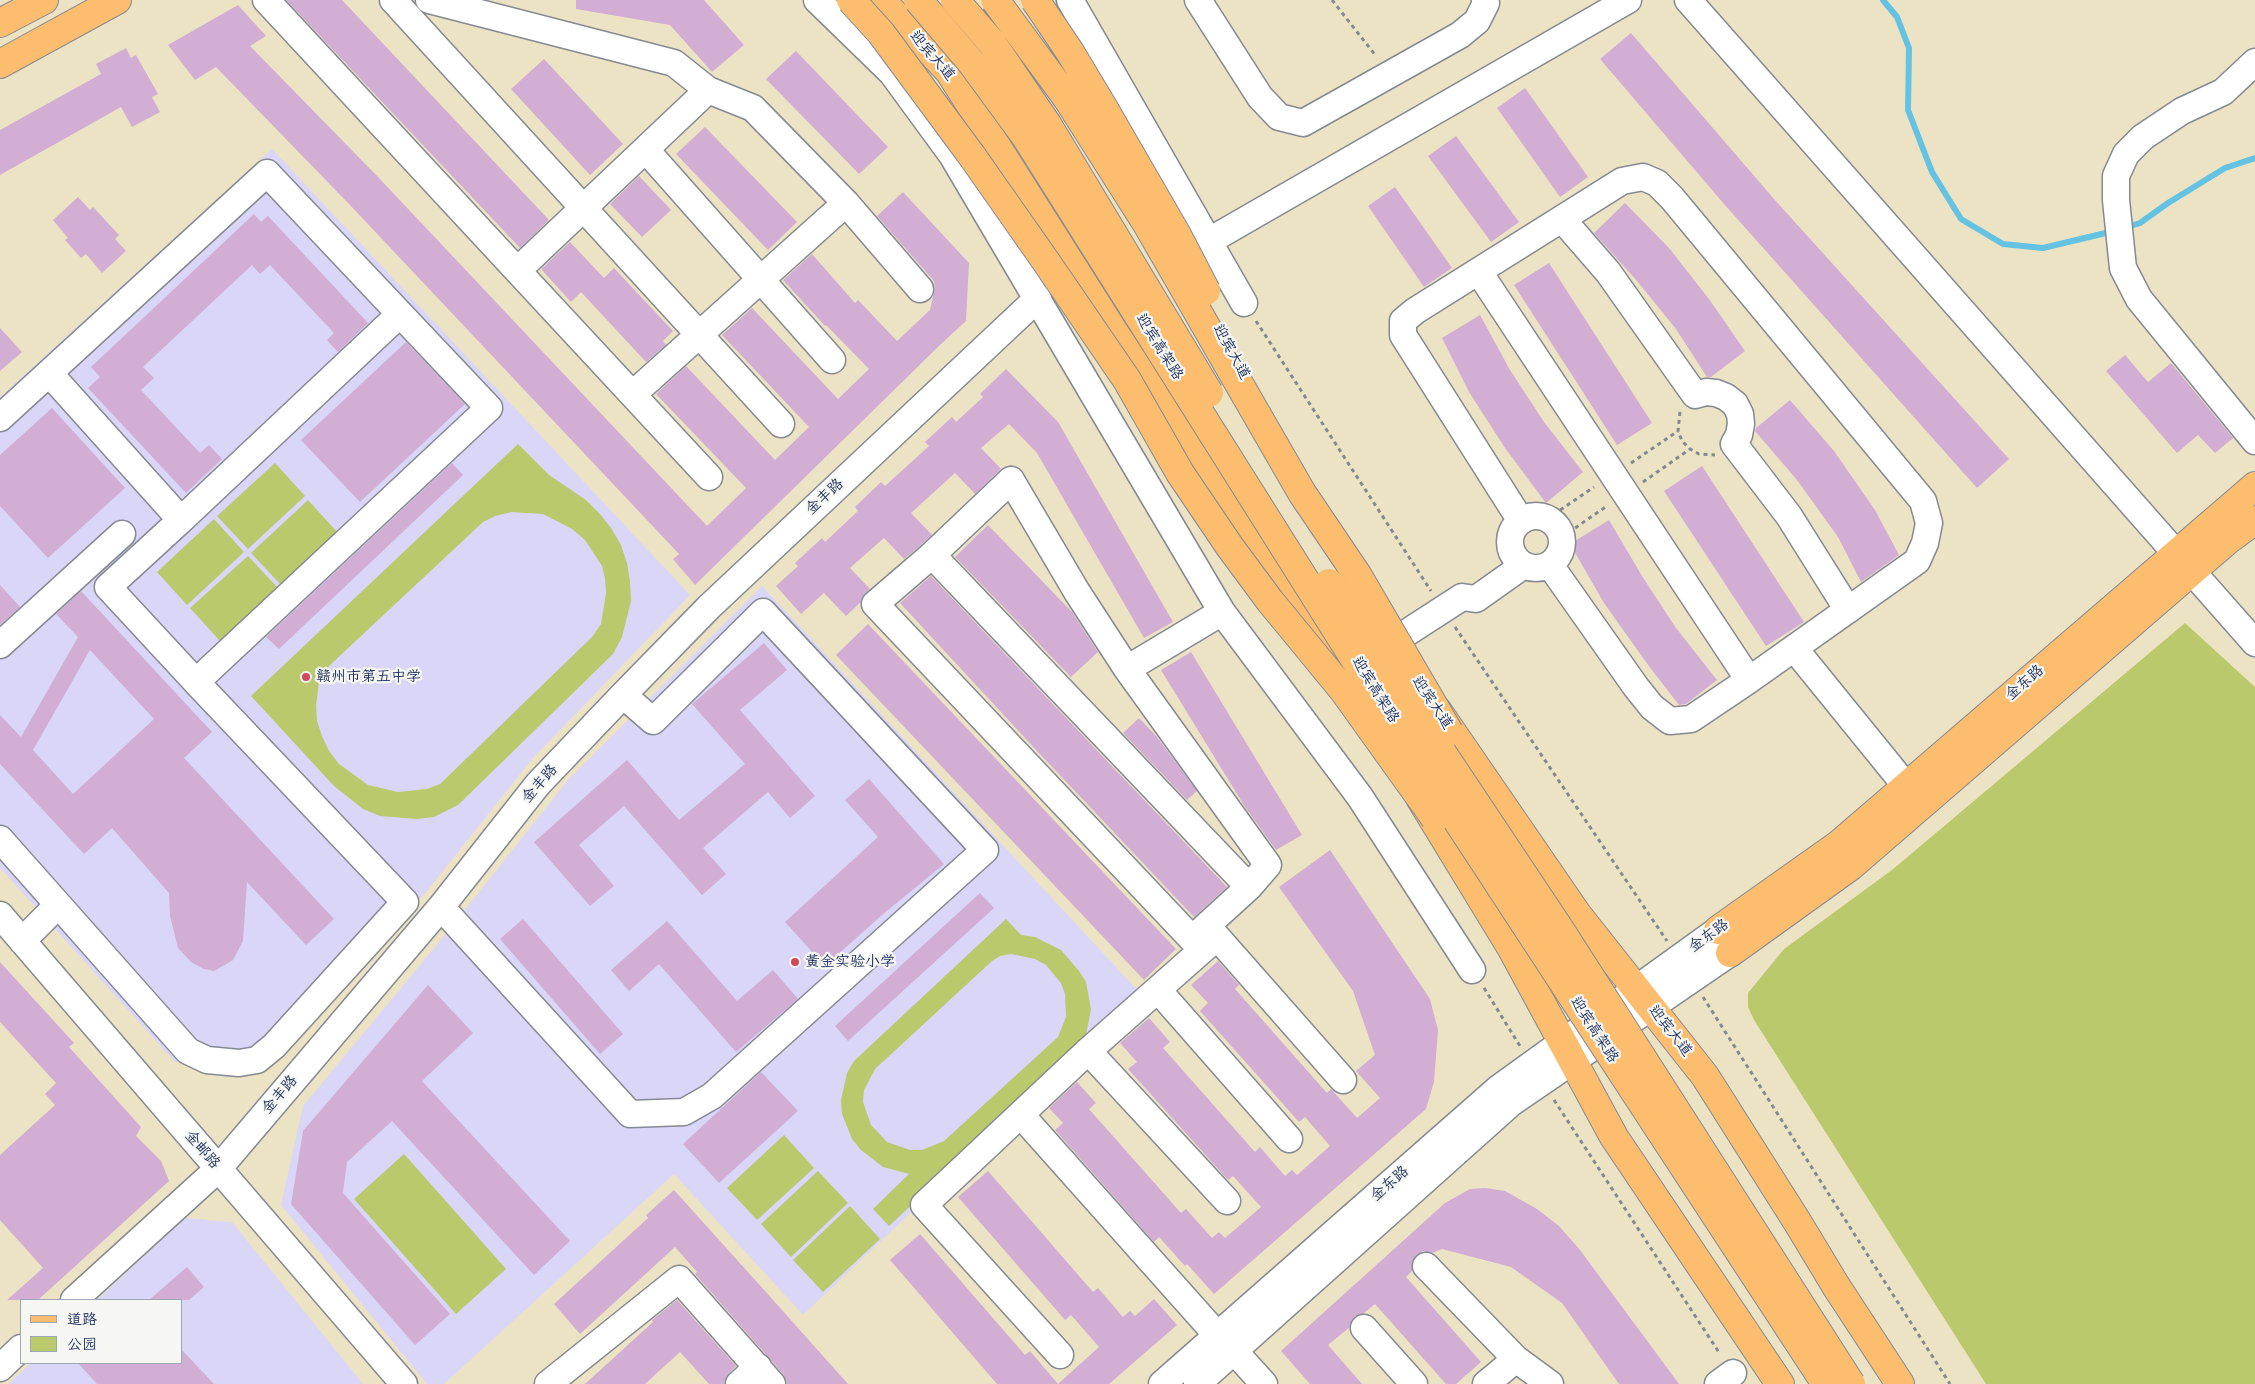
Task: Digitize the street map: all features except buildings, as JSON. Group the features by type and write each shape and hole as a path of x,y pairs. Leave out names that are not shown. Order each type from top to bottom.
{"main road":[{"path":"0,23 44,0"},
{"path":"0,45 78,0"},
{"path":"0,64 117,0"},
{"path":"851,0 882,33 1047,263 1127,380 1180,473 1230,547 1270,601 1344,691 1478,877 1593,1030"},
{"name":"迎宾大道","path":"881,0 949,71 1114,332 1372,718 1512,949 1614,1137 1780,1384"},
{"name":"迎宾高架路","path":"918,0 971,62 1026,137 1434,785 1826,1384"},
{"name":"迎宾高架路","path":"955,0 992,43 1047,124 1278,507 1558,928 1851,1384"},
{"path":"995,0 1067,98 1147,224 1302,493 1358,576 1434,705 1558,928"},
{"name":"迎宾大道","path":"1000,0 1018,18 1073,94 1195,286 1391,643 1577,914 1705,1076 1836,1286 1900,1384"},
{"path":"1035,0 1070,52 1177,235 1228,335 1302,493"},
{"name":"金东路","path":"1724,941 1851,866 2184,562 2255,486"},
{"name":"金东路","path":"1724,941 1906,786 2184,562 2255,520"}],"street":[{"path":"266,0 709,477"},
{"path":"393,0 781,424"},
{"path":"429,0 674,64 708,90 753,108 846,203 920,289"},
{"path":"817,0 898,80 952,155 1222,612 1360,797 1472,970"},
{"path":"1070,0 1244,303"},
{"path":"1198,0 1260,97 1279,117 1303,123 1460,35 1477,21 1486,4 1486,0"},
{"path":"1210,241 1628,0"},
{"path":"1688,0 2255,642"},
{"path":"2255,62 2223,92 2182,112 2143,137 2126,154 2116,176 2116,200 2123,268 2139,299 2163,331 2255,441"},
{"path":"518,270 582,207 646,150 708,90"},
{"path":"646,150 832,360"},
{"path":"0,418 267,173 489,408 196,682"},
{"path":"1521,521 1403,335 1403,321 1415,311 1622,181 1643,177 1657,183 1672,198 1923,502 1929,523 1925,544 1917,561 1750,680 1691,719 1670,721 1652,707 1550,565"},
{"path":"633,394 846,203"},
{"path":"1562,219 1608,272 1695,395 1716,392 1734,404 1740,414 1742,424 1740,435 1734,444 1789,516 1848,610"},
{"path":"1478,272 1750,680"},
{"name":"金丰路","path":"75,1299 218,1169 442,907 538,784 623,695 709,607 1038,298"},
{"path":"0,839 188,1051 207,1060 238,1063 257,1060 274,1046 405,902 108,587 400,314"},
{"path":"49,373 181,520"},
{"path":"1011,480 1077,592 1127,669 1268,866 1249,887 1192,940 875,604 932,555 1011,480"},
{"path":"1541,516 1554,523 1559,529 1562,545 1556,559 1550,565 1537,569 1518,559 1511,535 1521,521 1526,518 1541,516"},
{"path":"0,645 122,534"},
{"path":"932,555 1249,887"},
{"path":"1391,643 1462,597 1476,599 1518,559"},
{"path":"442,907 630,1114 684,1112 712,1096 985,850 763,612 653,721 623,695"},
{"path":"1127,669 1222,612"},
{"path":"1794,648 1906,786"},
{"path":"22,941 58,905"},
{"name":"金邮路","path":"0,915 404,1384"},
{"path":"1060,1355 924,1205 1088,1051 1217,937 1343,1080"},
{"name":"金东路","path":"1197,1384 1226,1344 1499,1088 1568,1051 1724,941"},
{"path":"1158,990 1289,1139"},
{"path":"1088,1051 1227,1201"},
{"path":"1021,1115 1264,1384"},
{"path":"1426,1266 1516,1359 1550,1384"},
{"path":"548,1384 679,1279 756,1378"},
{"path":"1364,1328 1414,1384"},
{"name":"金东路","path":"1162,1384 1226,1344"},
{"path":"0,1368 20,1349"},
{"path":"1486,1384 1516,1359"}],"path":[{"path":"1332,0 1390,74"},
{"path":"1695,395 1680,410 1678,431 1682,441 1690,449 1708,456 1718,455 1734,444"},
{"path":"1740,1054 1950,1384"},
{"path":"1588,1155 1725,1379"}],"shaded area":[{"name":"赣州市第五中学","path":"272,149 690,595 532,759 427,891 269,1068 224,1077 174,1061 0,868 0,397"},
{"name":"黄金实验小学","path":"762,586 1141,994 803,1315 674,1174 444,1384 427,1384 281,1205 303,1106 449,930 568,780"},
{"path":"185,1218 232,1222 363,1384 8,1384 30,1364 182,1364 182,1299 98,1299"}],"green space":[{"path":"518,444 549,475 586,500 611,528 621,545 627,563 631,601 622,637 613,654 458,805 434,817 417,819 380,816 363,809 334,786 251,696","holes":["512,512 543,514 572,529 585,540 602,566 606,593 601,624 592,637 440,784 427,789 398,792 368,785 339,764 329,751 317,721 316,706 319,682 330,665 483,522 495,516"]},
{"path":"275,463 305,496 248,549 217,516"},
{"path":"308,500 338,533 281,585 251,553"},
{"path":"214,519 244,552 187,605 157,572"},
{"path":"248,556 278,588 220,641 190,608"},
{"path":"2185,623 2255,687 2255,1384 1986,1384 1754,1020 1748,1007 1748,993 1784,949 1892,870"},
{"path":"1006,919 1021,935 1035,937 1061,950 1086,982 1091,1009 1086,1035 1081,1047 889,1226 873,1209 909,1174 883,1167 861,1150 852,1139 842,1114 841,1100 847,1073 854,1061","holes":["1011,954 1035,959 1046,965 1061,983 1065,994 1066,1017 1058,1037 944,1141 922,1150 910,1150 887,1142 871,1125 863,1102 864,1090 875,1069 992,961 1000,956"]},
{"path":"784,1135 814,1168 757,1220 727,1188"},
{"path":"404,1154 506,1269 456,1314 354,1199"},
{"path":"818,1171 848,1203 791,1257 761,1224"},
{"path":"850,1206 880,1239 823,1292 793,1260"}],"waterway":[{"path":"1883,0 1897,17 1909,48 1908,110 1932,172 1961,219 2003,244 2043,248 2114,231"},
{"path":"2124,228 2140,223 2168,203 2225,168 2255,158"}],"place":[{"name":"赣州市第五中学","path":"306,677"},
{"name":"黄金实验小学","path":"795,962"}]}
